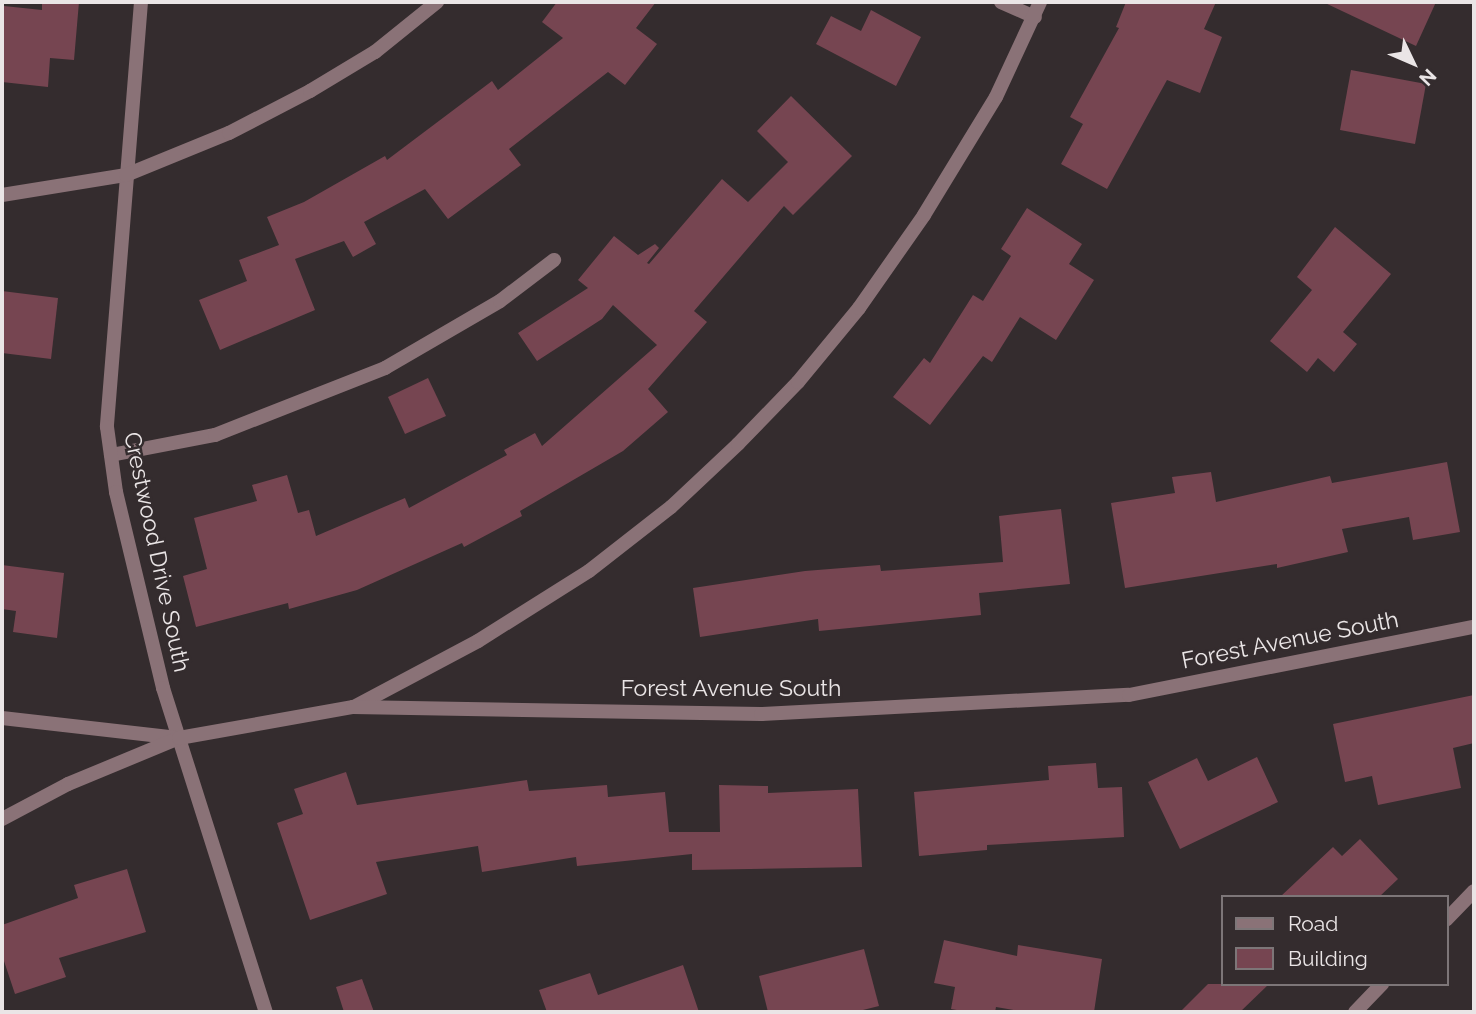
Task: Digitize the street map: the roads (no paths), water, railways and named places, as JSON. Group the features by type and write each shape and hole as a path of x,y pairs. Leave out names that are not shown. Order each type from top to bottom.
{"street":[{"name":"Crestwood Drive South","path":"142,2 107,427 116,492 159,675 266,1012"},
{"path":"2,195 127,175 229,132 310,91 375,52 437,2"},
{"path":"1001,2 1035,17"},
{"path":"353,707 478,641 589,571 671,508 798,383 924,215 996,97 1040,2"},
{"path":"111,455 215,435 385,368 500,301 554,260"},
{"name":"Forest Avenue South","path":"2,819 68,784 179,738 353,707 761,715 1129,695 1474,627"},
{"path":"2,718 179,738"},
{"path":"1448,918 1474,891"},
{"path":"1355,1012 1380,986"}]}
